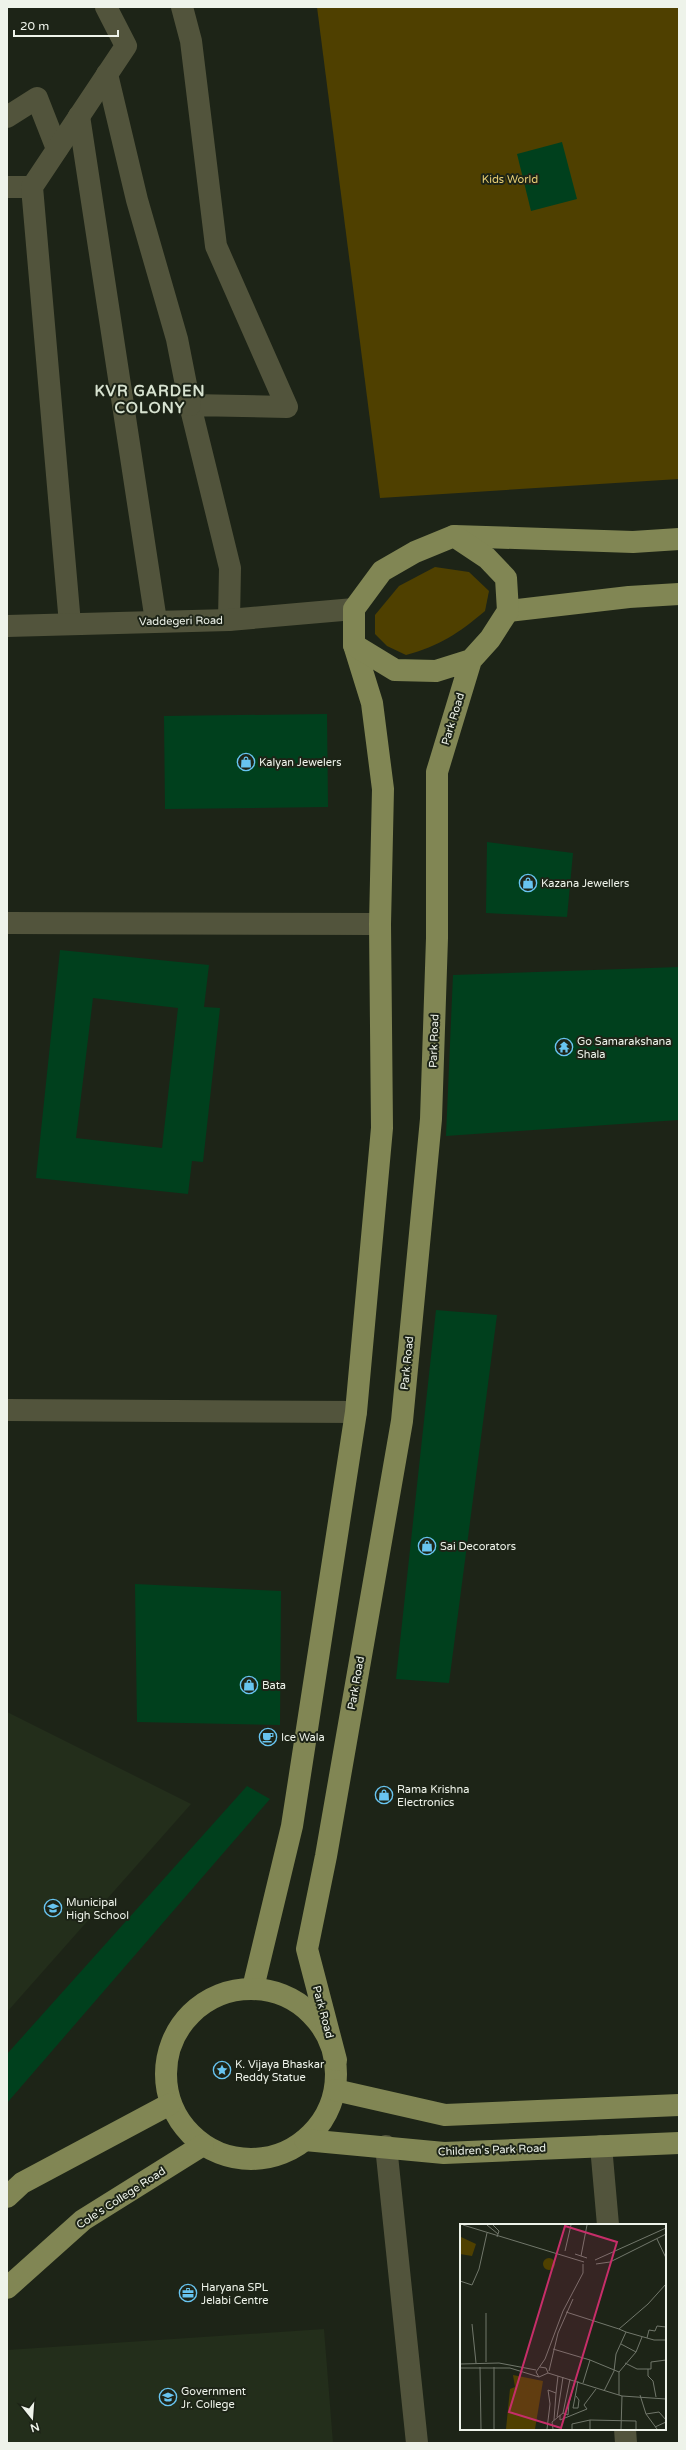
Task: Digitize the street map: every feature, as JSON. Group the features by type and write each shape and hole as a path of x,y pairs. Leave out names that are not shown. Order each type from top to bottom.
{"main road":[{"path":"354,645 395,670 436,671 471,660 490,639 508,611 506,578 487,558 454,536"},
{"path":"253,1988 292,1826 356,1412 382,1128 380,924 383,789 372,703 354,645 354,609 382,571 415,552 454,536 633,542 679,540"},
{"path":"508,611 629,597 679,594"},
{"name":"Park Road","path":"336,2060 307,1949 326,1856 402,1420 431,1120 437,938 437,772 471,660"},
{"path":"253,1988 282,1994 307,2009 326,2032 336,2060 335,2090 324,2118 305,2140 281,2153 255,2159 228,2156 203,2145 183,2127 170,2104 165,2077 168,2051 179,2026 198,2007 224,1993 253,1988"},
{"path":"335,2090 445,2115 679,2105"},
{"path":"7,2197 22,2183 170,2104"},
{"name":"Children's Park Road","path":"305,2140 386,2146 444,2153 679,2143"},
{"name":"Cole's College Road","path":"7,2288 83,2220 203,2145"}],"street":[{"path":"70,624 32,186 126,46 106,7"},
{"path":"182,7 190,41 216,246 287,406 190,406"},
{"path":"107,74 137,200 176,339 190,406 230,568 229,620"},
{"path":"7,117 37,98 57,150"},
{"path":"79,116 156,621"},
{"path":"7,187 32,186"},
{"name":"Vaddegeri Road","path":"7,626 229,620 354,609"},
{"path":"7,923 380,924"},
{"path":"7,1410 356,1412"},
{"path":"386,2146 417,2443"},
{"path":"602,2146 608,2224"},
{"path":"625,2430 626,2443"}],"shaded area":[{"name":"Municipal High School","path":"7,1712 191,1804 7,2012"},
{"name":"Government Jr. College","path":"324,2329 333,2443 7,2443 7,2350"}],"green space":[{"name":"Kids World","path":"317,7 679,7 679,479 380,498"},
{"path":"435,567 469,572 489,591 485,611 448,638 439,643 406,655 387,646 375,634 375,615 399,586"}],"building":[{"path":"562,142 577,199 531,211 517,154"},
{"name":"Kalyan Jewelers","path":"327,714 328,807 165,809 164,716"},
{"name":"Kazana Jewellers","path":"487,842 573,853 567,917 486,913"},
{"path":"60,950 209,965 204,1007 220,1008 203,1162 192,1161 188,1194 36,1178","holes":["93,998 178,1008 162,1148 76,1138"]},
{"name":"Go Samarakshana Shala","path":"679,967 679,1120 446,1136 453,975"},
{"path":"436,1310 497,1315 449,1683 396,1679"},
{"path":"135,1584 281,1591 280,1725 137,1722"},
{"path":"247,1786 270,1799 7,2103 7,2054"}],"place":[{"name":"Kalyan Jewelers","path":"246,762"},
{"name":"Kazana Jewellers","path":"528,883"},
{"name":"Go Samarakshana Shala","path":"564,1047"},
{"name":"Sai Decorators","path":"427,1546"},
{"name":"Bata","path":"249,1685"},
{"name":"Ice Wala","path":"268,1737"},
{"name":"Rama Krishna Electronics","path":"384,1795"},
{"name":"Municipal High School","path":"53,1908"},
{"name":"K. Vijaya Bhaskar Reddy Statue","path":"222,2070"},
{"name":"Haryana SPL Jelabi Centre","path":"188,2293"},
{"name":"Government Jr. College","path":"168,2397"}],"district":[{"name":"KVR GARDEN COLONY","path":"150,400"}]}
